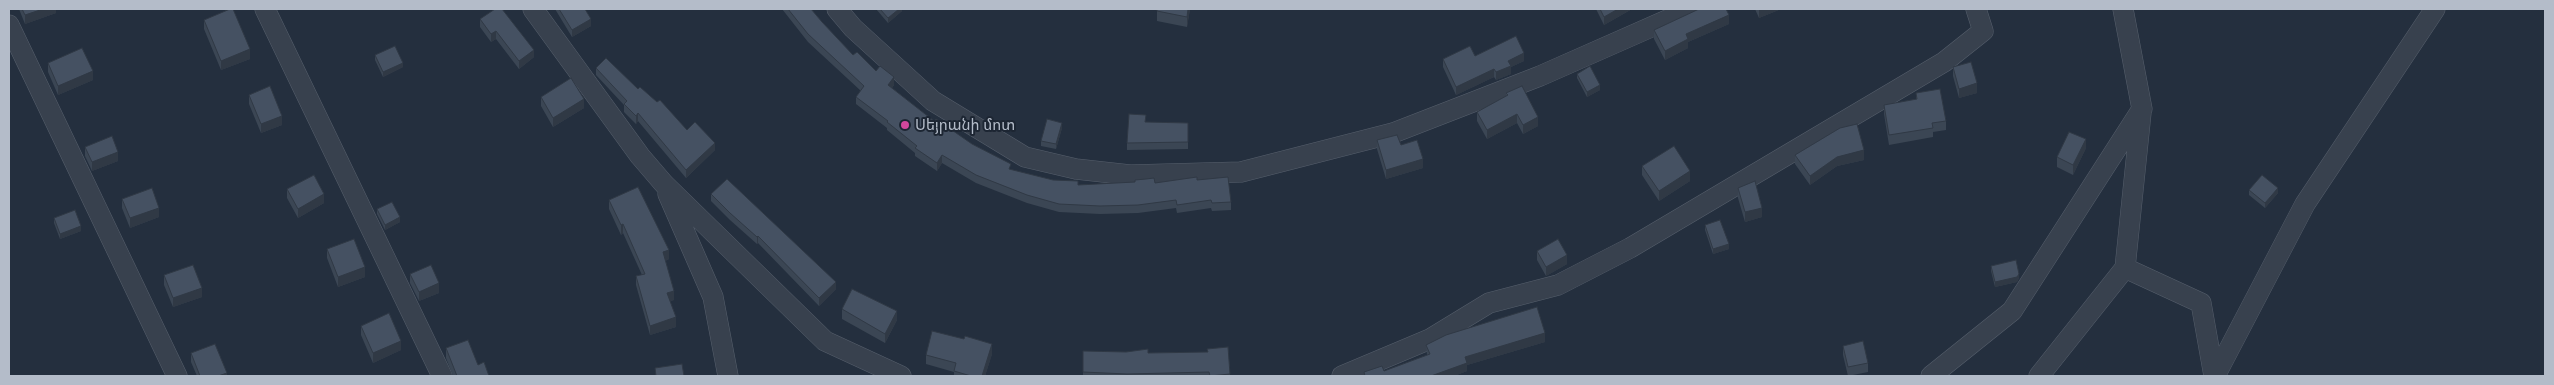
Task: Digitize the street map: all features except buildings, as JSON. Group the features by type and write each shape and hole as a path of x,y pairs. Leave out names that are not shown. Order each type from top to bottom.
{"street":[{"path":"265,9 442,376"},
{"path":"533,9 640,156 664,184 825,341 902,376"},
{"path":"837,9 853,28 933,101 1025,157 1076,170 1130,175 1241,172 1393,133 1540,76 1692,9"},
{"path":"1342,376 1430,339 1489,303 1558,285 1630,248 1944,62 1983,31 1976,9"},
{"path":"2039,376 2125,268 2142,109 2123,9"},
{"path":"2215,376 2305,204 2435,9"},
{"path":"9,25 177,376"},
{"path":"1931,376 2012,310 2142,109"},
{"path":"664,184 713,297 728,376"},
{"path":"2125,268 2201,303 2215,376"}],"place":[{"name":"Սեյրանի մոտ","path":"905,125"}]}
